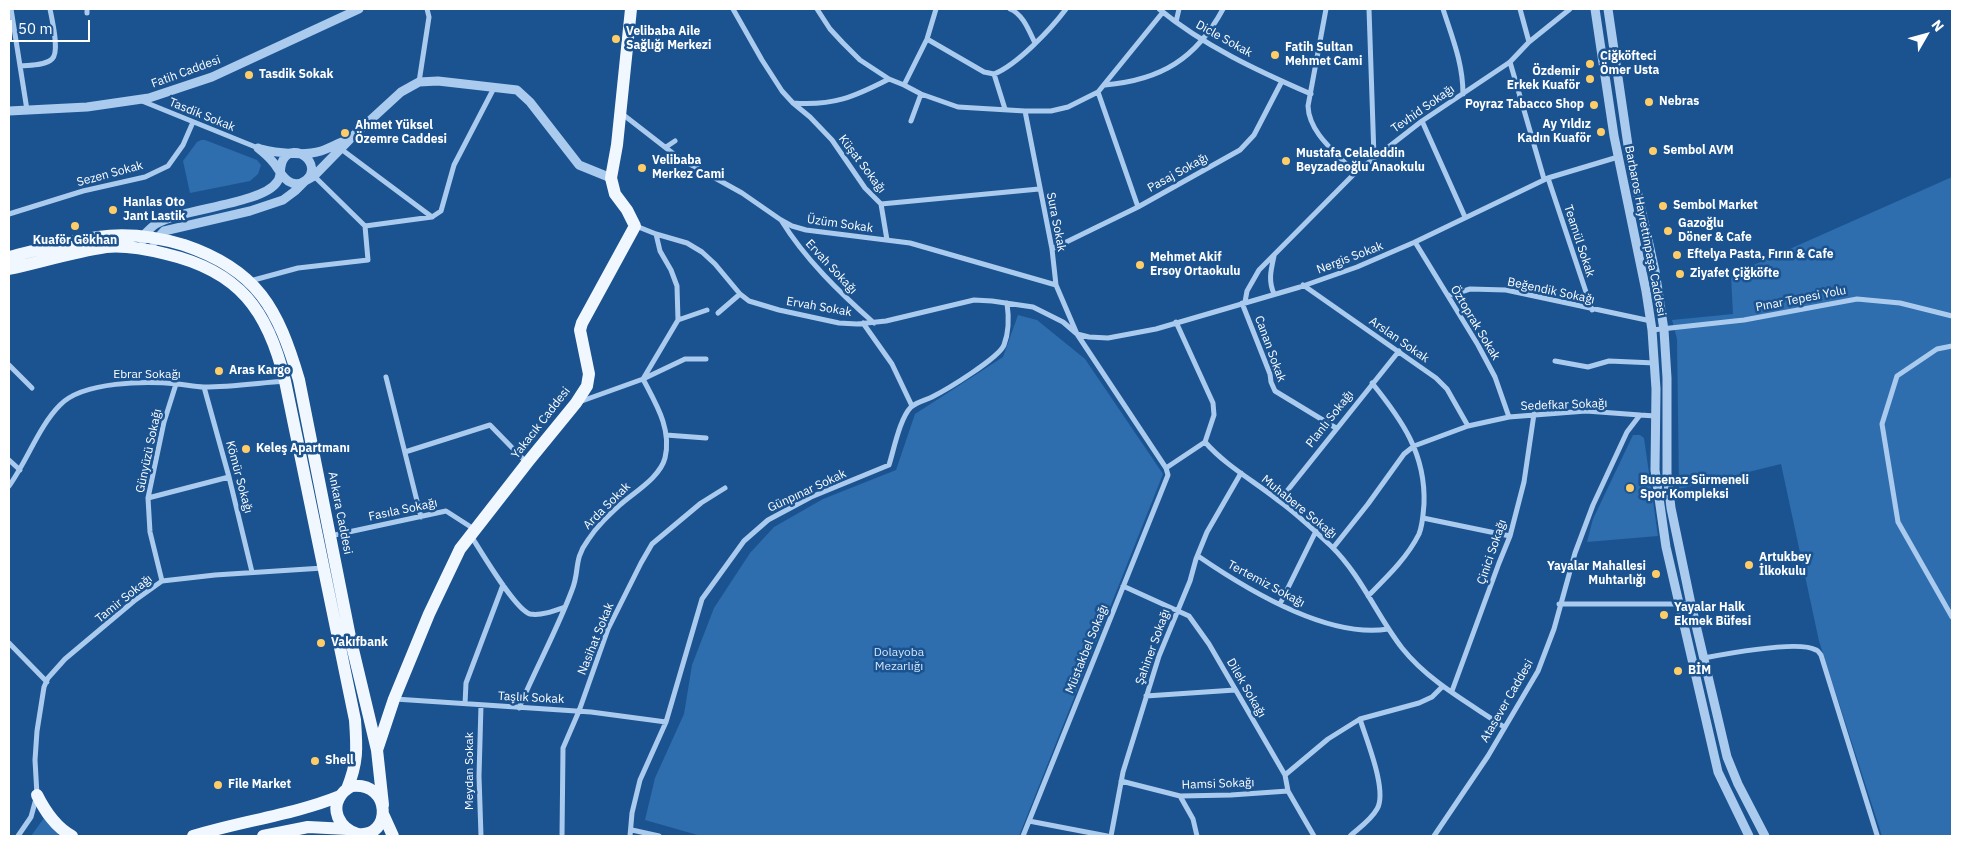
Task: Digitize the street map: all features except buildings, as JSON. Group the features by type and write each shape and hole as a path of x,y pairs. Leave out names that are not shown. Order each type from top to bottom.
{"main road":[{"path":"631,9 617,145 611,178 616,194 636,226"},
{"name":"Yakacık Caddesi","path":"377,750 394,699 429,614 460,549 576,403 587,386 588,374 580,330 582,323 636,226"},
{"name":"Ankara Caddesi","path":"9,257 97,237 124,235 215,271 234,284 255,307 264,322 280,360 285,381 355,720 357,744 355,769 336,808 336,813 342,824 353,833"},
{"name":"Ankara Caddesi","path":"9,269 106,247 130,247 157,239 174,242 218,258 249,281 270,308 289,346 299,380 350,637 377,750 383,809 393,836"},
{"path":"366,702 380,709 387,706 394,699"},
{"path":"194,836 222,827 322,804 357,786 368,788 377,794 383,809 382,820 376,829 366,834 308,827 262,836"},
{"path":"37,795 43,808 54,822 72,836"}],"street":[{"path":"11,9 27,110"},
{"path":"21,66 53,59 56,51 50,9"},
{"name":"Fatih Caddesi","path":"9,111 87,107 149,98 212,77 359,9"},
{"path":"419,82 428,17 427,9"},
{"name":"Küşat Sokağı","path":"733,9 782,91 832,140 865,188 881,204 1039,188"},
{"path":"817,9 830,29 860,60 889,79 921,94 958,107 1025,111 1051,111 1068,107 1098,92 1161,11"},
{"path":"904,85 927,39 936,9"},
{"path":"1010,9 1017,12 1022,18 1035,43"},
{"path":"927,39 984,72 994,74 1035,43 1066,9"},
{"path":"1176,22 1179,9"},
{"path":"1105,85 1130,83 1164,71 1188,54 1202,41 1223,9"},
{"path":"1326,9 1308,113 1314,127 1355,173"},
{"path":"1369,9 1374,157"},
{"path":"1443,9 1459,59 1463,77 1463,94"},
{"path":"1520,9 1529,42"},
{"name":"Tevhid Sokağı","path":"1244,302 1247,291 1255,276 1291,236 1355,173 1422,121 1510,62 1529,42 1570,9"},
{"name":"Barbaros Hayrettinpaşa Caddesi","path":"1595,9 1618,157 1646,291 1651,326 1654,363 1657,489 1666,546 1718,772 1749,836"},
{"name":"Barbaros Hayrettinpaşa Caddesi","path":"1608,9 1630,159 1655,271 1664,330 1667,378 1667,474 1671,508 1691,604 1727,757 1738,784 1766,836"},
{"name":"Dicle Sokak","path":"1161,11 1202,41 1311,94"},
{"name":"Teamül Sokak","path":"1510,62 1546,179 1592,310"},
{"path":"994,74 1005,109"},
{"path":"793,103 816,105 832,102 855,96 889,79"},
{"name":"Pasaj Sokağı","path":"1052,249 1138,207 1247,144 1267,112 1282,81"},
{"path":"258,148 290,183 296,184 305,181 314,176 352,137 401,92 419,82 438,82 517,90 530,102 579,165 611,178"},
{"path":"365,226 432,217 441,211 454,165 494,88"},
{"path":"1098,92 1138,207"},
{"path":"911,121 921,94"},
{"name":"Tasdik Sokak","path":"139,100 258,148"},
{"name":"Sura Sokak","path":"1025,111 1052,249 1056,285 1077,334"},
{"name":"Üzüm Sokak","path":"620,112 679,158 742,193 792,226 806,230 910,243 1056,285"},
{"path":"1422,121 1465,218"},
{"name":"Sezen Sokak","path":"9,214 83,191 145,176 168,166 184,145 193,122"},
{"path":"258,148 279,153 319,152 352,137"},
{"path":"666,147 675,141"},
{"path":"341,149 432,217"},
{"path":"144,243 155,224 173,217 224,205 262,193 278,182 285,157 294,153 304,155 310,163 311,173 305,181 283,200 250,212 164,231 157,239"},
{"name":"Nergis Sokak","path":"1077,334 1108,338 1137,333 1303,285 1357,267 1415,242 1546,179 1618,157"},
{"path":"249,281 298,268 368,260 365,226 314,176"},
{"path":"881,204 887,240"},
{"name":"Ervah Sokağı","path":"781,220 796,244 845,297 874,323"},
{"name":"Ervah Sokak","path":"636,226 688,243 702,252 740,294 749,301 779,310 839,323 874,323 974,300 1033,307 1063,322 1077,334"},
{"path":"643,379 678,320 676,286 671,270 660,251 656,234"},
{"name":"Öztoprak Sokak","path":"1415,242 1478,345 1495,377 1508,417"},
{"path":"1274,256 1270,285 1274,294"},
{"name":"Arslan Sokak","path":"1303,285 1436,378 1447,389 1468,426"},
{"name":"Beğendik Sokağı","path":"1448,296 1470,289 1506,290 1651,326"},
{"path":"718,313 740,294"},
{"name":"Pınar Tepesi Yolu","path":"1651,326 1664,330 1744,320 1857,298 1900,303 1952,316"},
{"name":"Canan Sokak","path":"1244,302 1275,391 1336,428"},
{"path":"863,323 892,364 912,406 934,397 995,356 1004,347 1008,326 1007,303"},
{"path":"678,320 707,310"},
{"path":"1077,334 1166,468 1205,442 1214,415 1213,402 1176,322"},
{"path":"1952,346 1937,349 1897,376 1882,424 1898,522 1952,617"},
{"name":"Planlı Sokağı","path":"1279,501 1398,351"},
{"path":"576,403 643,379 685,359 706,359"},
{"path":"1555,361 1588,367 1609,361 1654,363"},
{"path":"9,366 32,388"},
{"path":"386,377 420,517"},
{"name":"Arda Sokak","path":"518,708 574,588 576,562 580,551 606,518 660,470 664,460 666,435 661,413 643,379"},
{"name":"Ebrar Sokağı","path":"9,486 43,429 60,405 77,394 103,386 176,384 204,387 285,381"},
{"path":"1368,596 1406,555 1419,533 1423,518 1422,474 1414,446 1399,418 1372,383"},
{"name":"Günyüzü Sokağı","path":"162,581 150,532 148,498 164,422 176,384"},
{"name":"Kömür Sokağı","path":"204,387 229,477 252,572"},
{"name":"Günpınar Sokak","path":"630,836 632,813 640,780 666,722 702,599 744,541 768,520 811,497 890,465 905,416 912,406"},
{"name":"Sedefkar Sokağı","path":"1333,548 1404,454 1414,446 1468,426 1508,417 1586,411 1640,415"},
{"name":"Çinici Sokağı","path":"1452,691 1498,563 1510,536 1524,482 1534,414"},
{"path":"1640,415 1655,416"},
{"name":"Atasever Caddesi","path":"1434,836 1488,756 1538,670 1554,629 1559,604 1593,505 1627,432 1640,415"},
{"path":"405,452 490,425 527,463"},
{"path":"666,435 706,438"},
{"name":"Muhabere Sokağı","path":"1205,442 1212,450 1279,501 1333,548 1354,573 1404,650 1443,686 1504,727"},
{"path":"9,460 20,470"},
{"name":"Müstakbel Sokağı","path":"1023,836 1168,475 1166,468"},
{"name":"Şahiner Sokağı","path":"1109,836 1121,781 1159,656 1190,581 1207,532 1241,473"},
{"path":"148,498 229,477"},
{"name":"Nasihat Sokak","path":"562,836 563,748 579,711 608,629 647,552 661,536 701,503 725,488"},
{"name":"Fasıla Sokağı","path":"330,536 446,511 473,533"},
{"path":"1423,518 1510,536"},
{"path":"1280,604 1316,532"},
{"path":"473,533 503,585 528,614 539,614 565,607"},
{"name":"Tertemiz Sokağı","path":"1198,556 1299,614 1348,628 1372,631 1388,628"},
{"name":"Tamir Sokağı","path":"47,682 55,668 65,659 134,601 162,581 252,572 281,572 323,568"},
{"path":"465,704 466,683 503,585"},
{"name":"Dilek Sokağı","path":"1123,586 1189,616 1209,644 1285,775 1288,791 1314,836"},
{"path":"1559,604 1691,604"},
{"path":"9,643 47,682 37,731 35,760 37,795 32,817 18,836"},
{"path":"1704,658 1746,650 1783,647 1806,647 1817,650 1821,655 1877,835"},
{"path":"1285,775 1328,739 1360,719 1419,703 1432,697 1443,686"},
{"path":"1146,696 1235,690"},
{"name":"Taşlık Sokak","path":"394,699 579,711 666,722"},
{"name":"Meydan Sokak","path":"481,706 479,776 481,836"},
{"path":"1350,836 1369,819 1380,803 1378,779 1360,719"},
{"name":"Hamsi Sokağı","path":"1121,781 1180,796 1288,791"},
{"path":"1180,796 1193,819 1197,836"},
{"path":"1029,821 1109,836"},
{"path":"632,830 659,836"}],"green space":[{"path":"201,140 257,160 261,165 258,174 250,181 190,193 183,161 197,142"},
{"path":"1952,177 1952,836 1882,836 1819,641 1781,464 1679,489 1677,339 1672,320 1733,314 1731,275"},
{"name":"Dolayoba Mezarlığı","path":"1018,315 1037,320 1085,359 1163,474 1019,836 701,836 645,820 655,778 684,714 692,665 714,608 750,553 774,527 823,499 896,470 915,414 1003,357"},
{"name":"Busenaz Sürmeneli Spor Kompleksi","path":"1633,435 1640,435 1644,438 1658,536 1587,542 1593,519"},
{"path":"44,818 60,836 31,836"}],"place":[{"name":"Velibaba Aile Sağlığı Merkezi","path":"616,39"},
{"name":"Fatih Sultan Mehmet Cami","path":"1275,55"},
{"name":"Çiğköfteci Ömer Usta","path":"1590,64"},
{"name":"Tasdi̇k Sokak","path":"249,75"},
{"name":"Özdemir Erkek Kuaför","path":"1590,79"},
{"name":"Nebras","path":"1649,102"},
{"name":"Poyraz Tabacco Shop","path":"1594,105"},
{"name":"Ay Yıldız Kadın Kuaför","path":"1601,132"},
{"name":"Ahmet Yüksel Özemre Caddesi","path":"345,133"},
{"name":"Sembol AVM","path":"1653,151"},
{"name":"Mustafa Celaleddin Beyzadeoğlu Anaokulu","path":"1286,161"},
{"name":"Velibaba Merkez Cami","path":"642,168"},
{"name":"Sembol Market","path":"1663,206"},
{"name":"Hanlas Oto Jant Lastik","path":"113,210"},
{"name":"Kuaför Gökhan","path":"75,226"},
{"name":"Gazoğlu Döner & Cafe","path":"1668,231"},
{"name":"Eftelya Pasta, Fırın & Cafe","path":"1677,255"},
{"name":"Mehmet Akif Ersoy Ortaokulu","path":"1140,265"},
{"name":"Ziyafet Çiğköfte","path":"1680,274"},
{"name":"Aras Kargo","path":"219,371"},
{"name":"Keleş Apartmanı","path":"246,449"},
{"name":"Busenaz Sürmeneli Spor Kompleksi","path":"1630,488"},
{"name":"Artukbey İlkokulu","path":"1749,565"},
{"name":"Yayalar Mahallesi Muhtarlığı","path":"1656,574"},
{"name":"Yayalar Halk Ekmek Büfesi","path":"1664,615"},
{"name":"Vakıfbank","path":"321,643"},
{"name":"BİM","path":"1678,671"},
{"name":"Shell","path":"315,761"},
{"name":"File Market","path":"218,785"}]}
